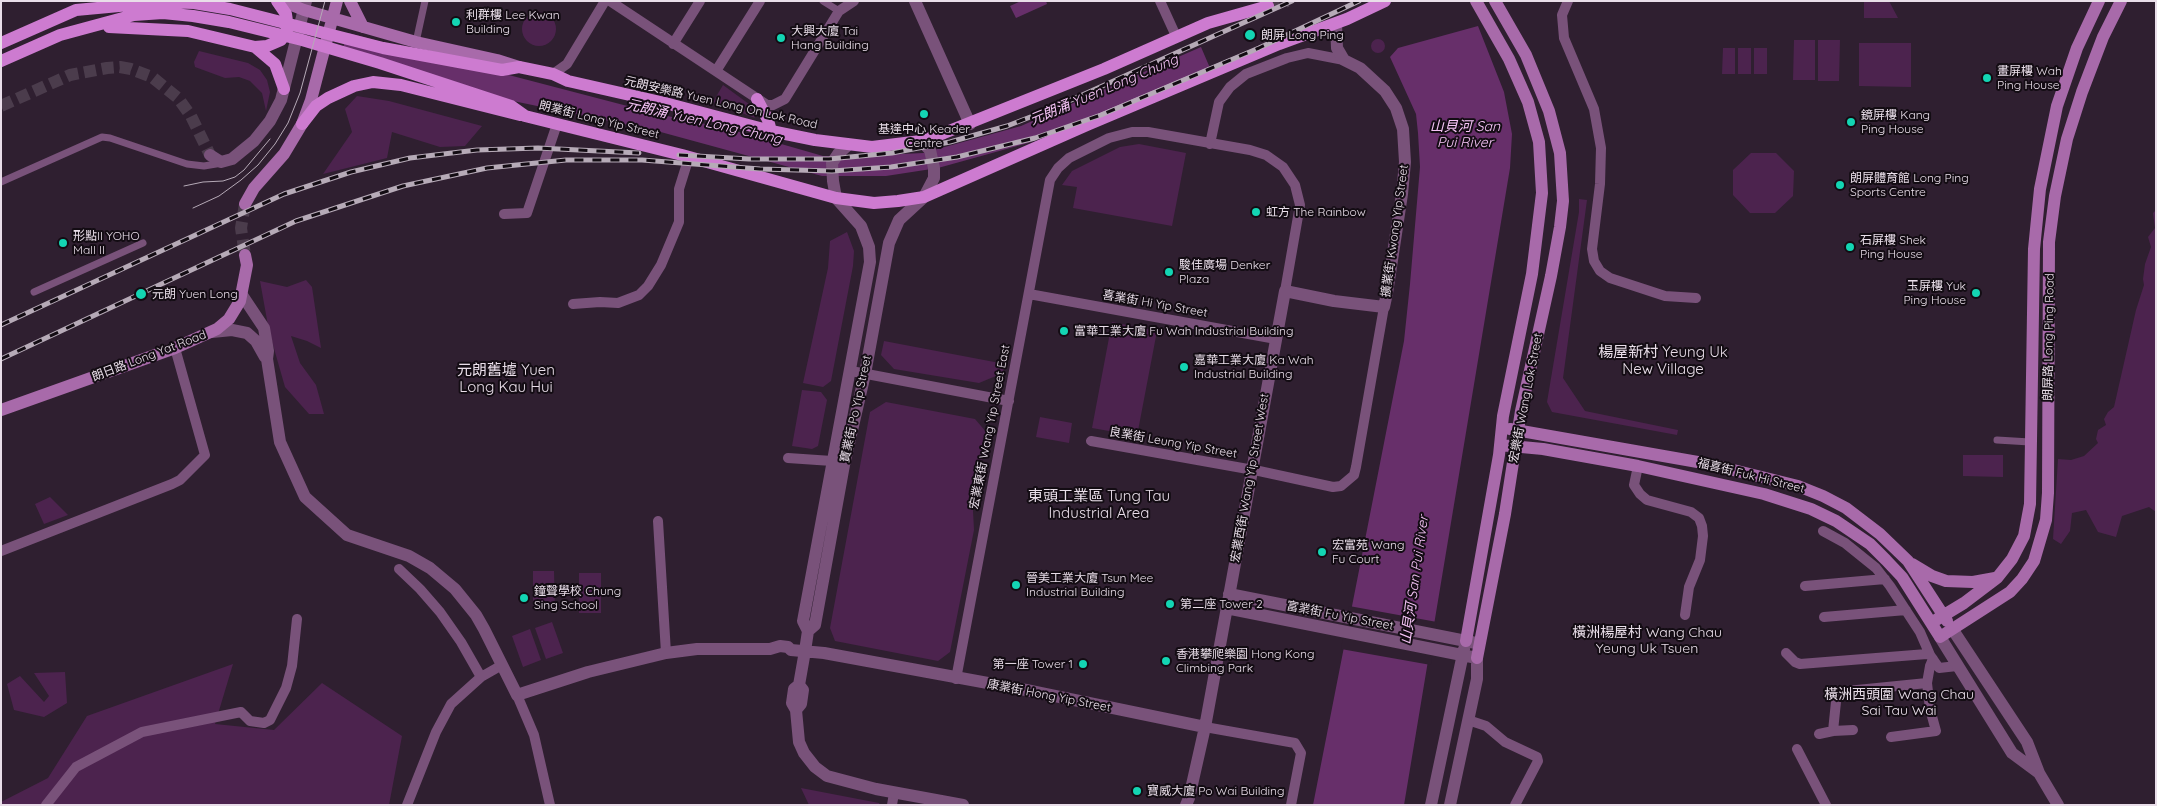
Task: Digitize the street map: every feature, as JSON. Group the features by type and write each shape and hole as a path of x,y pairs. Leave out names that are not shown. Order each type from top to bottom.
{"main road":[{"path":"1,43 74,6 90,1"},
{"path":"91,26 134,26 188,31 255,47 267,46 280,40 288,28 286,14 276,1"},
{"name":"元朗安樂路 Yuen Long On Lok Road","path":"281,1 301,28 384,48 482,67 502,70 519,67"},
{"path":"302,124 311,100 337,1"},
{"path":"350,1 364,27"},
{"name":"朗業街 Long Yip Street","path":"301,28 511,106 525,116 689,157 836,198 874,203 898,202 924,197 1261,52 1336,24 1386,1"},
{"name":"宏樂街 Wang Lok Street","path":"1466,642 1503,428 1503,416 1532,274 1540,221 1541,165 1534,121 1520,82 1476,1"},
{"name":"宏樂街 Wang Lok Street","path":"1477,658 1518,430 1560,227 1563,175 1555,131 1541,89 1526,55 1495,1"},
{"name":"朗屏路 Long Ping Road","path":"1931,623 1979,593 1997,578 2012,559 2024,536 2030,504 2034,249 2040,189 2053,121 2077,48 2099,1"},
{"name":"朗屏路 Long Ping Road","path":"1940,637 2010,592 2034,561 2041,542 2046,520 2048,493 2049,242 2060,166 2074,114 2103,37 2121,1"},
{"path":"74,6 133,9 229,22 301,28"},
{"name":"元朗安樂路 Yuen Long On Lok Road","path":"301,28 331,23 364,27 416,42 554,74 568,81 665,103 771,131 848,145 872,147 925,145 1208,23 1268,6"},
{"path":"1,62 60,35 91,26 133,9"},
{"path":"255,47 275,64 284,89"},
{"path":"245,204 254,188 284,154 302,124 316,106 354,86 373,82 402,85 525,116"},
{"path":"757,99 768,120 771,131"},
{"path":"2034,249 2049,242"},
{"name":"朗日路 Long Yat Road","path":"2,410 176,348 212,332 232,315 242,296 247,266 245,255"},
{"name":"福喜街 Fuk Hi Street","path":"1503,428 1709,464 1798,486 1823,496 1846,508 1880,534 1908,561 1952,630"},
{"name":"福喜街 Fuk Hi Street","path":"1500,445 1638,466 1764,494 1811,509 1836,521 1870,544 1902,576 1940,637"},
{"path":"1908,561 1932,576 1946,580 1973,582 1997,578"}],"street":[{"path":"416,42 425,1"},
{"path":"554,74 568,64 605,1"},
{"path":"610,1 767,105 780,104 785,99 839,11 854,1"},
{"path":"673,44 700,1"},
{"path":"716,71 760,1"},
{"path":"823,1 839,11"},
{"path":"915,1 970,124"},
{"path":"1160,1 1176,36"},
{"path":"1568,1 1562,15 1564,38 1594,109 1601,148 1600,184 1592,250 1594,261 1600,271 1610,278 1665,296 1696,298"},
{"path":"1336,24 1338,48 1344,60"},
{"path":"1,182 102,137 187,164 204,166 225,162 239,154 254,141 276,110 284,89 301,28"},
{"name":"擴業街 Kwong Yip Street","path":"1210,144 1219,102 1230,87 1246,74 1286,58 1308,54 1344,60 1360,68 1385,91 1396,108 1403,130 1405,162 1402,194 1384,307"},
{"path":"504,214 527,213 557,124"},
{"name":"宏業西街 Wang Yip Street West","path":"1050,180 1058,168 1069,158 1109,138 1124,132 1148,132 1258,152 1283,167 1295,185 1298,195 1300,205 1297,228 1205,727 1186,805"},
{"path":"836,198 832,163 836,156 848,145"},
{"path":"924,197 934,178 934,168 925,145"},
{"path":"210,155 216,160 225,162"},
{"path":"573,304 618,303 639,296 648,286 661,265 679,222 679,189 689,157"},
{"name":"宏業東街 Wang Yip Street East","path":"956,679 1050,180"},
{"name":"寶業街 Po Yip Street","path":"808,631 815,625 844,465 865,374 881,281 893,230 901,216 924,197"},
{"name":"寶業街 Po Yip Street","path":"836,198 861,226 869,247 870,262 803,621 808,631 799,685 803,690 801,704 796,710 799,742 804,753 815,767 828,776 893,799"},
{"path":"34,292 143,243"},
{"path":"1285,290 1334,301 1384,307"},
{"name":"喜業街 Hi Yip Street","path":"1029,294 1276,339"},
{"path":"242,296 250,310 262,323 280,442 294,476 307,500 347,535 401,553 430,568 455,589 476,615 517,695 534,735 550,805"},
{"name":"良業街 Leung Yip Street","path":"1091,441 1333,487 1341,486 1354,475 1384,307"},
{"path":"212,332 232,330 247,334 256,341 267,359"},
{"path":"1,551 172,484 180,480 205,455 176,348"},
{"path":"851,371 1009,401"},
{"path":"1996,440 2030,442"},
{"path":"788,458 832,461"},
{"path":"1638,466 1634,485 1640,494 1647,500 1690,512 1699,518 1702,526 1703,536 1700,560 1689,587 1685,615"},
{"path":"658,521 666,653"},
{"path":"1823,531 1860,554 1885,579 1941,669 1957,666"},
{"path":"399,569 440,612 461,642 480,677"},
{"path":"1805,586 1885,579"},
{"name":"富業街 Fu Yip Street","path":"1229,594 1480,644"},
{"name":"富業街 Fu Yip Street","path":"1226,608 1477,658"},
{"path":"1824,617 1906,610"},
{"path":"46,805 76,767 142,732 241,712 250,721 264,723 270,720 286,688 292,666 297,619"},
{"name":"福喜街 Fuk Hi Street","path":"1952,630 2027,742 2039,773 2058,805"},
{"name":"福喜街 Fuk Hi Street","path":"1940,637 2012,753 2039,773"},
{"name":"宏樂街 Wang Lok Street","path":"1431,805 1466,642"},
{"name":"康業街 Hong Yip Street","path":"517,695 588,672 666,653 697,649 770,649 780,646 788,647 791,650 824,653 956,679 1026,690 1295,744 1300,750 1291,805"},
{"path":"1786,653 1795,662 1800,664 1927,654 1932,657"},
{"path":"1891,737 1936,731 1930,709 1928,683 1932,657"},
{"name":"宏樂街 Wang Lok Street","path":"1450,805 1477,679 1477,658"},
{"path":"406,805 436,732 451,704 480,677 502,665"},
{"path":"1833,731 1837,692 1928,683"},
{"path":"1468,720 1486,726 1505,742 1537,758 1538,762 1515,805"},
{"path":"1820,734 1853,730"},
{"path":"1797,749 1826,805"},
{"path":"893,799 963,805"}],"shaded area":[{"path":"1864,1 1889,1 1898,18 1864,18"},
{"path":"539,12 551,17 556,29 551,41 539,46 527,41 522,29 527,17"},
{"path":"1378,39 1383,41 1385,46 1383,51 1378,53 1373,51 1371,46 1373,41"},
{"path":"1794,40 1815,40 1815,80 1793,80"},
{"path":"1818,40 1840,40 1839,81 1818,81"},
{"path":"1859,43 1911,43 1911,87 1859,86"},
{"path":"1723,48 1735,48 1735,74 1722,74"},
{"path":"1738,48 1751,48 1751,74 1738,74"},
{"path":"1754,48 1767,48 1767,74 1754,74"},
{"path":"199,51 248,63 260,70 267,80 270,92 266,111 262,93 250,81 239,77 225,78 195,67 194,62"},
{"path":"723,85 749,104 755,118 713,102"},
{"path":"357,96 389,101 482,126 465,146 440,147 392,132 387,158 323,174 352,132 345,109"},
{"path":"1139,144 1186,153 1172,226 1073,208 1077,187 1062,185 1072,171 1120,147"},
{"path":"1751,153 1776,153 1794,171 1793,196 1775,213 1750,213 1733,195 1733,170"},
{"path":"1579,199 1587,200 1563,378 1585,411 1678,430 1677,435 1552,412 1547,402 1579,212"},
{"path":"2156,210 2156,512 2149,507 2122,516 2116,537 2098,532 2086,510 2072,513 2070,531 2061,544 2053,539 2058,459 2071,460 2084,456 2098,443 2096,439 2098,430 2106,425 2104,419 2114,407 2136,310 2144,285 2145,264 2151,247 2148,237 2155,228 2153,213"},
{"path":"847,232 854,251 853,266 831,381 823,387 803,383 828,268 830,241"},
{"path":"306,280 312,287 321,348 291,336 300,363 316,385 324,414 309,414 285,387 269,331 260,281 287,287"},
{"path":"1112,322 1157,331 1137,436 1092,428"},
{"path":"884,341 1005,364 1003,373 979,383 894,369 881,355"},
{"path":"802,390 821,392 827,400 818,446 812,449 792,446"},
{"path":"886,402 975,419 987,433 973,511 974,530 950,652 938,661 835,641 830,628 870,412"},
{"path":"1040,417 1072,423 1069,443 1036,437"},
{"path":"1963,455 2003,455 2003,477 1963,476"},
{"path":"50,497 68,515 44,524 35,504"},
{"path":"533,571 554,571 555,610 533,610"},
{"path":"579,573 601,573 601,613 579,613"},
{"path":"552,622 563,653 546,659 535,628"},
{"path":"530,629 541,660 523,667 512,636"},
{"path":"233,664 215,724 274,730 322,683 402,736 389,805 1,805 1,802 48,778 87,716"},
{"path":"65,672 67,703 44,717 14,710 7,684 20,676 44,702 49,696 34,673"},
{"path":"801,788 879,803 880,805 809,805"}],"water":[{"path":"1021,1 1046,1 1047,4 1016,18 1010,6"},
{"name":"山貝河 San Pui River","path":"1478,26 1504,92 1512,134 1510,168 1404,805 1313,805 1404,341 1410,284 1420,167 1418,133 1416,114 1390,57 1398,48"},
{"name":"元朗涌 Yuen Long Chung","path":"348,33 658,114 729,129 823,156 923,153 1021,126 1201,47 1210,68 1168,87 1028,143 938,168 886,176 822,176 657,131 494,97 341,53"}],"pier":[{"path":"1349,606 1437,622 1431,665 1341,649"}],"tunnel":[{"path":"1268,6 1288,1"},
{"path":"1,106 70,75 107,68 120,67 131,69 152,77 178,98 191,116 210,155"},
{"path":"245,204 241,228 245,255"}],"tram line":[{"path":"193,208 219,196 241,180 258,165 275,144 288,123 300,93 325,1"},
{"path":"184,186 203,182 223,181 235,177 244,170 270,139"}],"railway":[{"path":"679,155 749,159 829,159 892,153 950,142 1007,126 1051,109 1292,1"},
{"path":"1,359 296,221 403,186 487,168 566,160 642,160 760,169 832,171 891,167 957,157 1035,138 1101,115 1259,48 1359,1"},
{"path":"1,325 284,194 351,172 410,158 477,150 538,148 639,153"}],"place":[{"name":"利群樓 Lee Kwan Building","path":"456,22"},
{"name":"朗屏 Long Ping","path":"1250,35"},
{"name":"大興大廈 Tai Hang Building","path":"781,38"},
{"name":"畫屏樓 Wah Ping House","path":"1987,78"},
{"name":"基達中心 Keader Centre","path":"924,114"},
{"name":"鏡屏樓 Kang Ping House","path":"1851,122"},
{"name":"朗屏體育館 Long Ping Sports Centre","path":"1840,185"},
{"name":"虹方 The Rainbow","path":"1256,212"},
{"name":"形點II YOHO Mall II","path":"63,243"},
{"name":"石屏樓 Shek Ping House","path":"1850,247"},
{"name":"駿佳廣場 Denker Plaza","path":"1169,272"},
{"name":"玉屏樓 Yuk Ping House","path":"1976,293"},
{"name":"元朗 Yuen Long","path":"141,294"},
{"name":"富華工業大廈 Fu Wah Industrial Building","path":"1064,331"},
{"name":"嘉華工業大廈 Ka Wah Industrial Building","path":"1184,367"},
{"name":"宏富苑 Wang Fu Court","path":"1322,552"},
{"name":"晉美工業大廈 Tsun Mee Industrial Building","path":"1016,585"},
{"name":"鐘聲學校 Chung Sing School","path":"524,598"},
{"name":"第二座 Tower 2","path":"1170,604"},
{"name":"香港攀爬樂園 Hong Kong Climbing Park","path":"1166,661"},
{"name":"第一座 Tower 1","path":"1083,664"},
{"name":"寶威大廈 Po Wai Building","path":"1137,791"}],"district":[{"name":"楊屋新村 Yeung Uk New Village","path":"1663,360"},
{"name":"元朗舊墟 Yuen Long Kau Hui","path":"506,378"},
{"name":"東頭工業區 Tung Tau Industrial Area","path":"1099,504"},
{"name":"橫洲楊屋村 Wang Chau Yeung Uk Tsuen","path":"1647,642"},
{"name":"橫洲西頭圍 Wang Chau Sai Tau Wai","path":"1899,704"}]}
